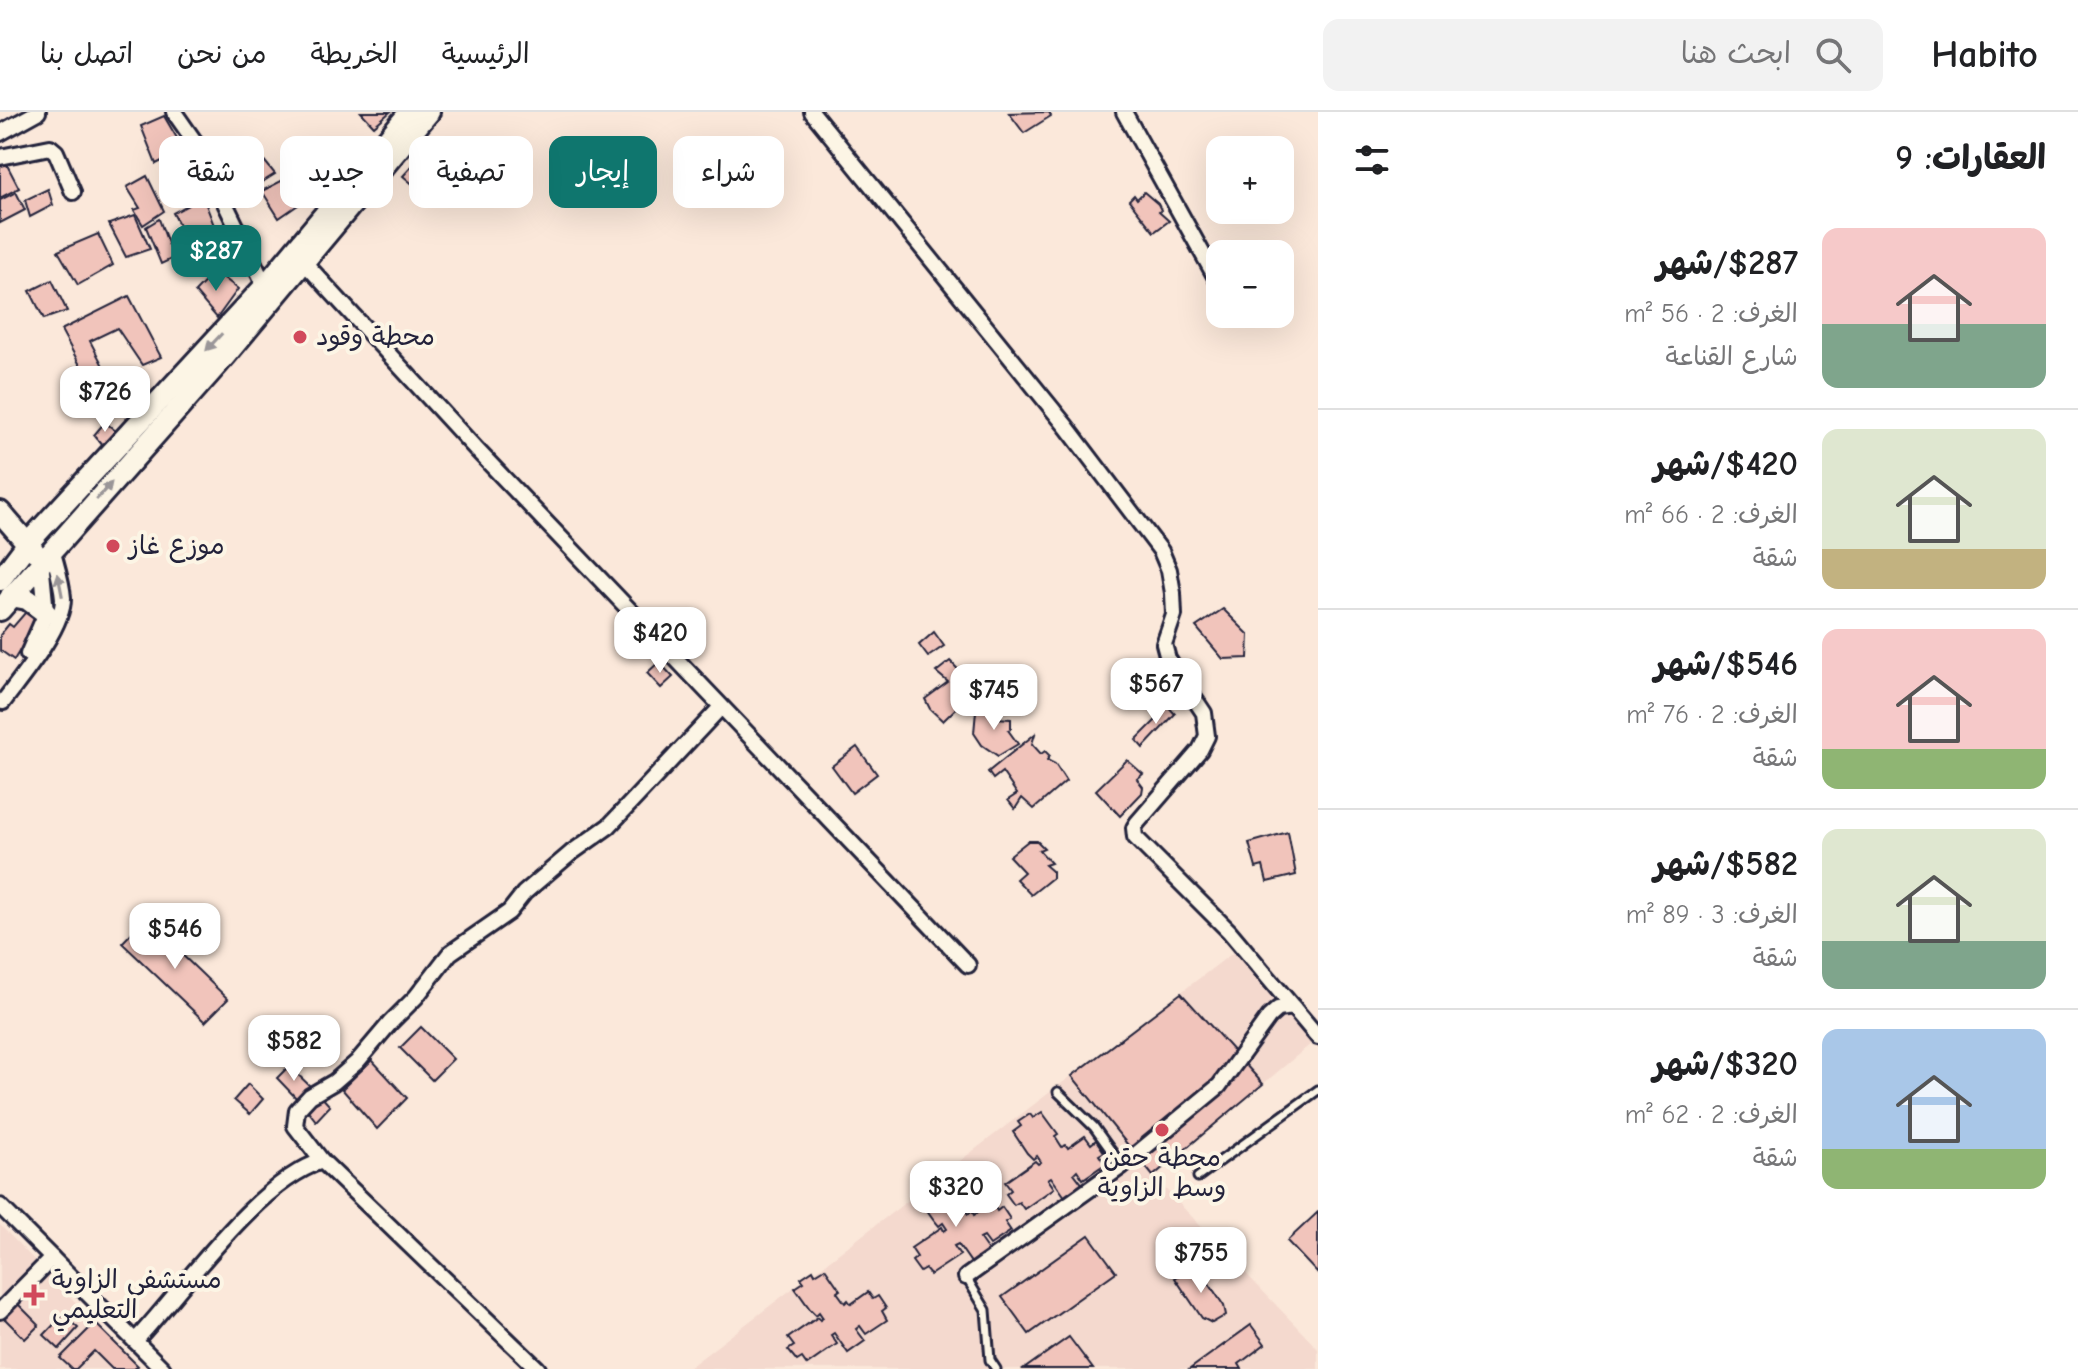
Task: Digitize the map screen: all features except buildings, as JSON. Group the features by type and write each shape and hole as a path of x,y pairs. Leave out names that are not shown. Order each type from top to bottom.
{"street":[{"path":"0,133 38,112"},
{"path":"174,112 197,145 265,286"},
{"path":"4,595 33,537 265,286 410,112"},
{"path":"4,595 47,555 225,356 429,112"},
{"path":"812,112 1066,426 1161,551 1169,570 1174,615 1164,644 1168,659 1204,713 1207,736 1200,750 1137,823 1135,837 1229,931 1318,1037"},
{"path":"1124,112 1206,260"},
{"path":"0,157 50,147 56,152 73,192"},
{"path":"304,262 399,367 968,965"},
{"path":"2,514 33,537 47,555 62,606 42,649 2,705"},
{"path":"2,705 46,613 47,555"},
{"path":"4,595 27,599 46,613"},
{"path":"538,1369 322,1161 295,1126 297,1110 310,1096 334,1082 357,1062 416,997 450,953 509,912 524,893 628,809 721,707"},
{"path":"966,1277 1122,1166 1219,1086 1278,1009 1293,1007"},
{"path":"135,1341 216,1248 280,1182 322,1161"},
{"path":"0,1206 163,1369"},
{"path":"0,1311 52,1258"}],"lane":[{"path":"1198,1177 1318,1090"},
{"path":"1058,1092 1094,1127 1122,1166"},
{"path":"966,1277 986,1310 990,1360 996,1369"}],"shaded area":[{"path":"1239,948 1312,1043 1153,1176 1318,1349 1318,1369 687,1369"},
{"name":"مستشفى الزاوية التعليمي","path":"0,1225 138,1366 141,1369 0,1369"}],"place":[{"name":"محطة وقود","path":"300,337"},
{"name":"موزع غاز","path":"113,546"},
{"name":"محطة حقن وسط الزاوية","path":"1162,1130"},
{"name":"مستشفى الزاوية التعليمي","path":"34,1295"}]}
